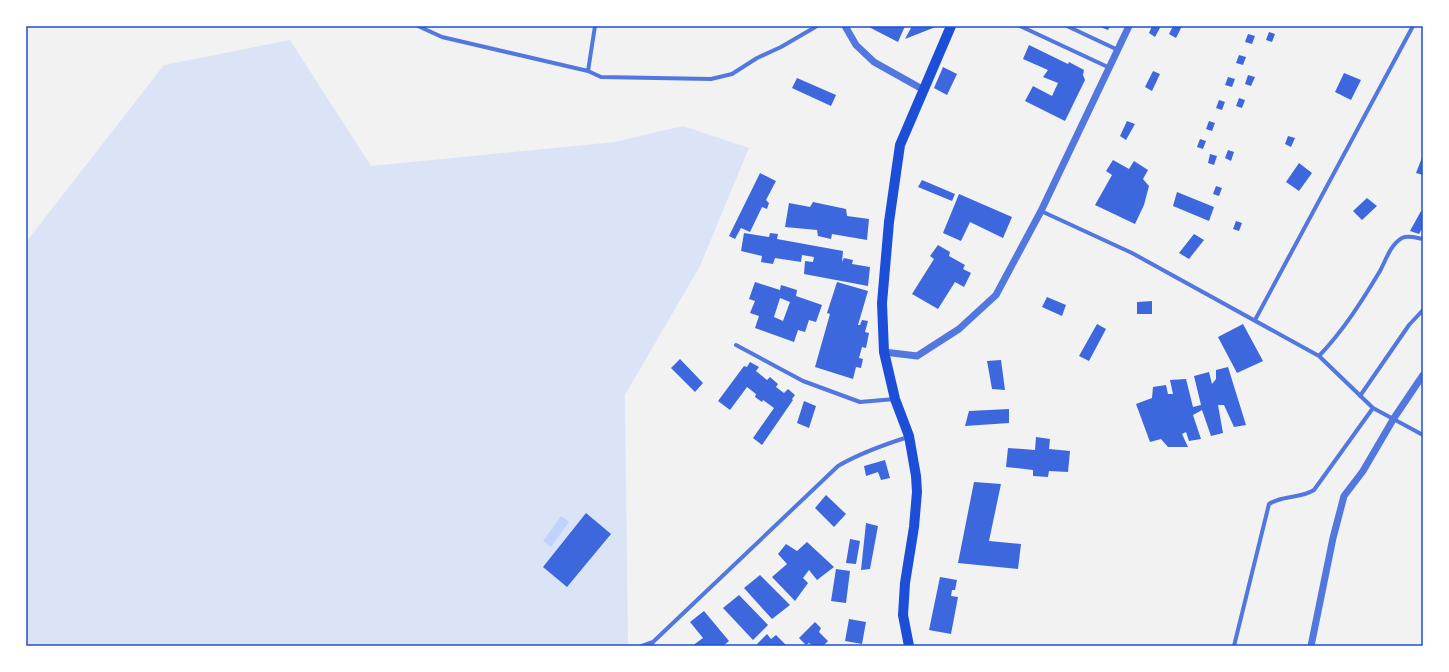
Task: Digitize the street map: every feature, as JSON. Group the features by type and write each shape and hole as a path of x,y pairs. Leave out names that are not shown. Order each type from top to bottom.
{"highway":[{"path":"909,646 903,615 905,582 914,527 917,492 909,436 895,399 884,352 882,303 894,177 900,145 951,26"}],"street":[{"path":"418,26 442,37 588,71 601,77 711,79 732,74 757,58 781,47 817,26"},
{"path":"588,71 595,26"},
{"path":"845,26 856,45 874,62 924,90"},
{"path":"1020,26 1110,68"},
{"path":"1067,26 1118,50"},
{"path":"884,352 917,356 947,338 984,308 996,295 1042,211 1129,26"},
{"path":"1255,320 1413,26"},
{"path":"1042,211 1132,253 1319,356 1373,408 1423,435"},
{"path":"1319,356 1337,336 1380,270 1394,245 1402,238 1407,236 1423,239"},
{"path":"1360,396 1409,325 1423,310"},
{"path":"736,345 803,382 860,402 895,399"},
{"path":"1311,646 1333,538 1344,496 1363,471 1394,418 1423,375"},
{"path":"1234,646 1269,504 1275,500 1308,494 1314,490 1373,408"},
{"path":"642,646 652,644 838,466 869,450 909,436"}],"shaded area":[{"path":"290,40 371,166 614,142 683,126 749,148 700,266 625,395 628,646 26,646 26,242 164,65"}],"water":[{"path":"561,516 569,522 551,547 543,541"}],"building":[{"path":"867,26 905,26 898,42"},
{"path":"912,26 938,26 905,39"},
{"path":"1098,26 1110,26 1108,30"},
{"path":"1152,26 1161,26 1155,37 1149,33"},
{"path":"1173,26 1182,26 1176,38 1169,34"},
{"path":"1269,32 1275,34 1272,42 1266,40"},
{"path":"1248,34 1255,36 1252,44 1245,42"},
{"path":"1029,45 1084,70 1083,75 1085,80 1065,121 1025,101 1033,86 1052,96 1058,83 1043,77 1048,70 1023,59"},
{"path":"1239,55 1246,57 1243,65 1236,63"},
{"path":"943,67 957,74 947,95 934,88"},
{"path":"1153,71 1160,74 1152,91 1145,87"},
{"path":"1344,73 1361,80 1351,100 1335,92"},
{"path":"1248,75 1255,77 1251,86 1245,84"},
{"path":"1228,77 1235,79 1232,87 1225,85"},
{"path":"797,78 836,95 831,106 792,88"},
{"path":"1239,98 1245,100 1242,108 1236,106"},
{"path":"1219,100 1225,102 1222,110 1216,108"},
{"path":"1127,121 1135,124 1126,140 1120,136"},
{"path":"1209,121 1215,123 1212,131 1206,129"},
{"path":"1288,136 1295,138 1291,147 1285,144"},
{"path":"1200,139 1206,141 1203,149 1197,147"},
{"path":"1228,150 1234,152 1231,161 1225,158"},
{"path":"1210,154 1217,156 1214,165 1208,163"},
{"path":"1423,155 1423,175 1416,173"},
{"path":"1113,160 1129,169 1134,161 1148,170 1143,179 1149,186 1144,205 1135,224 1095,205 1112,175 1106,171"},
{"path":"1299,163 1312,173 1299,191 1286,182"},
{"path":"760,173 776,181 766,200 769,203 767,209 762,207 750,232 741,228 735,239 729,236"},
{"path":"922,180 955,194 952,201 918,187"},
{"path":"1216,186 1222,188 1219,196 1213,194"},
{"path":"1177,192 1214,207 1209,221 1173,206"},
{"path":"959,194 1012,217 1003,238 970,222 961,241 943,233"},
{"path":"1367,198 1377,206 1362,220 1353,211"},
{"path":"813,202 846,209 847,216 869,219 867,240 832,234 831,239 818,236 817,230 785,227 789,203 810,207"},
{"path":"1421,211 1423,213 1423,227 1419,234 1410,231"},
{"path":"1236,221 1242,223 1239,231 1233,229"},
{"path":"744,233 769,237 770,233 778,234 777,239 843,251 842,262 844,258 853,260 852,264 870,267 868,286 804,274 805,261 813,262 814,257 802,255 801,262 775,258 773,264 761,262 762,256 741,251"},
{"path":"1194,234 1204,240 1189,259 1179,253"},
{"path":"938,245 950,252 949,256 965,265 963,269 971,273 964,287 955,282 938,309 912,294 934,259 930,256"},
{"path":"755,282 780,290 781,285 797,290 796,296 822,305 816,322 809,320 805,332 798,330 794,342 755,328 759,316 750,313 755,301 749,299","holes":["780,298 790,302 783,321 774,317"]},
{"path":"837,282 868,291 858,325 860,325 862,320 868,321 865,332 869,333 866,348 862,347 859,358 863,359 861,368 856,367 853,379 815,367 830,314 827,313"},
{"path":"1047,297 1066,305 1062,316 1042,307"},
{"path":"1152,301 1152,314 1137,314 1137,302"},
{"path":"1097,324 1106,329 1089,361 1079,356"},
{"path":"1243,324 1263,361 1237,373 1218,337"},
{"path":"680,359 703,383 695,392 671,368"},
{"path":"1001,360 1005,390 992,389 987,361"},
{"path":"750,362 759,367 756,371 767,380 770,377 778,384 776,387 784,393 788,389 795,395 762,445 753,438 774,408 763,400 762,402 755,397 756,394 747,387 730,410 718,401 744,366 747,367"},
{"path":"1228,367 1246,425 1234,427 1224,405 1218,405 1223,433 1211,436 1202,410 1193,415 1201,439 1189,441 1186,432 1182,434 1188,447 1168,447 1161,439 1150,442 1136,404 1152,398 1153,387 1166,385 1168,394 1173,394 1170,380 1186,379 1193,407 1201,405 1194,376 1209,372 1212,384 1216,379 1216,370"},
{"path":"804,401 816,406 809,428 797,423"},
{"path":"1009,409 1009,423 965,426 969,411"},
{"path":"1036,437 1050,439 1049,449 1070,451 1068,472 1049,471 1048,477 1033,476 1033,470 1006,467 1008,448 1035,450"},
{"path":"885,460 890,478 881,480 878,472 866,476 864,466"},
{"path":"974,482 1001,484 989,541 1021,544 1018,569 958,563"},
{"path":"826,495 846,514 834,527 815,508"},
{"path":"586,513 611,534 567,587 543,567"},
{"path":"866,523 878,526 870,569 861,570"},
{"path":"850,539 860,541 856,564 846,563"},
{"path":"807,542 834,567 817,580 809,570 803,578 808,583 795,601 772,577 787,564 778,554 786,544 797,551"},
{"path":"836,569 850,571 846,603 831,601"},
{"path":"760,575 790,605 772,619 744,588"},
{"path":"940,577 957,580 955,590 952,590 951,596 958,597 951,634 929,630"},
{"path":"739,595 768,625 753,640 723,608"},
{"path":"704,611 729,641 723,646 692,646 703,638 690,622"},
{"path":"849,619 866,622 862,644 845,641"},
{"path":"815,622 821,628 819,632 828,641 823,646 813,646 809,643 806,645 799,638"},
{"path":"767,634 771,639 776,635 787,646 760,646 757,644"}]}
